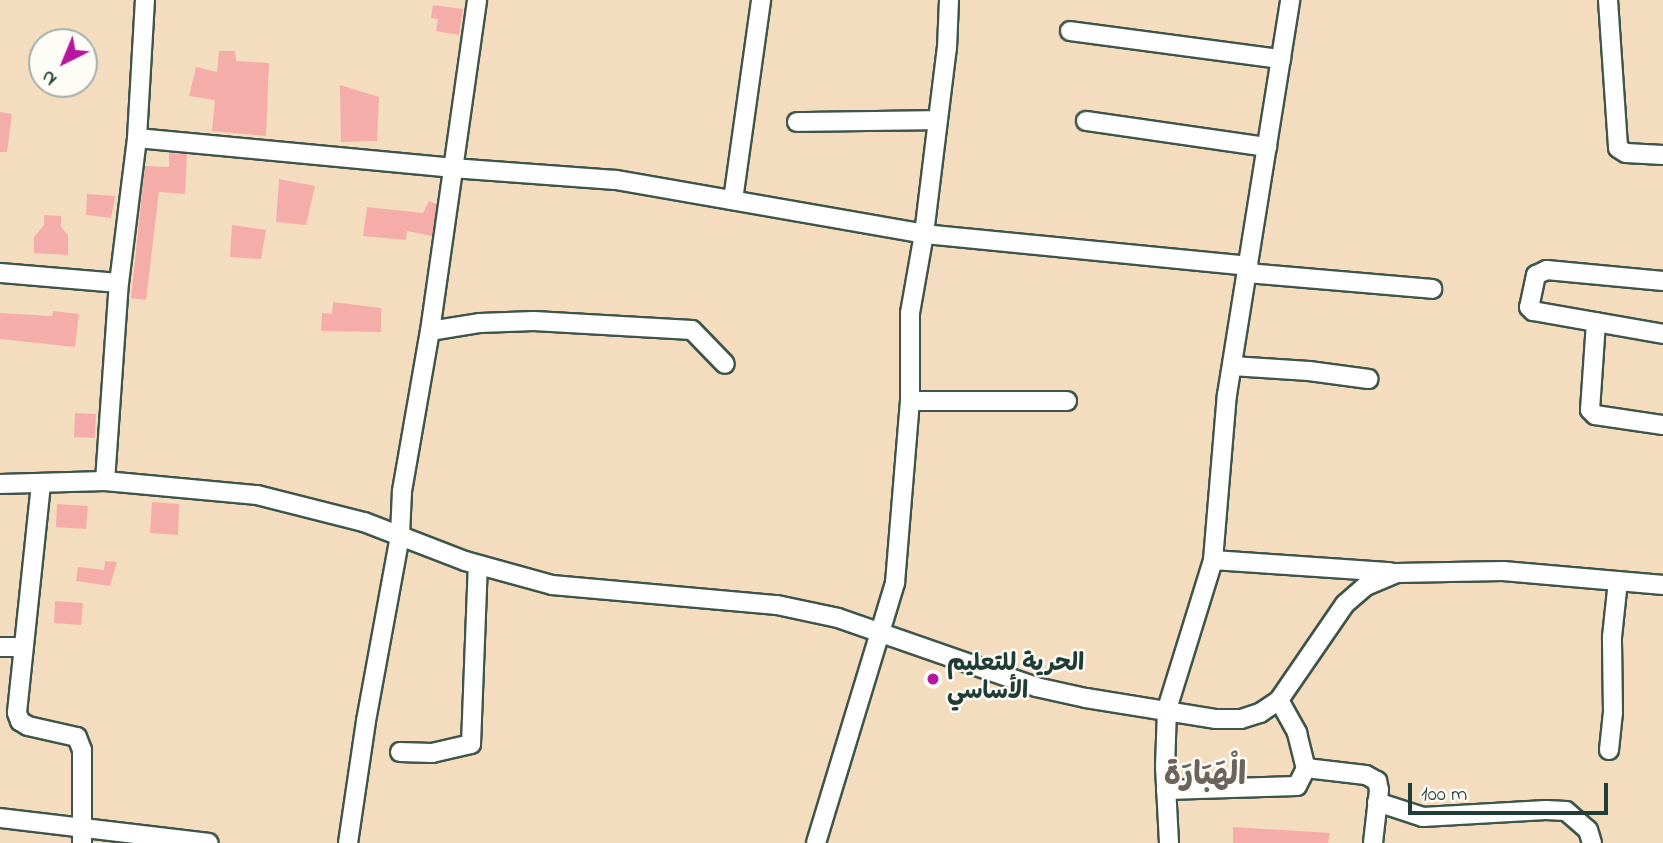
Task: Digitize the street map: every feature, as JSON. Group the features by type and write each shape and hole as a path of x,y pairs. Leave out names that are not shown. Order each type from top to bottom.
{"street":[{"path":"106,481 119,283 137,138 145,0"},
{"path":"348,843 400,535 402,492 430,331 477,0"},
{"path":"733,200 761,0"},
{"path":"816,843 895,583 910,401 910,313 924,234 949,0"},
{"path":"1169,843 1167,709 1213,560 1232,366 1290,0"},
{"path":"1608,0 1618,148 1626,153 1663,155"},
{"path":"1070,31 1281,59"},
{"path":"797,122 936,120"},
{"path":"1086,121 1267,147"},
{"path":"137,138 452,168 616,180 924,234 1432,289"},
{"path":"1663,281 1547,270 1536,275 1530,302 1533,311 1663,334"},
{"path":"0,273 119,283"},
{"path":"430,331 480,323 534,321 692,330 725,364"},
{"path":"1595,323 1590,410 1595,415 1663,425"},
{"path":"1232,366 1309,371 1368,379"},
{"path":"910,401 1067,401"},
{"path":"0,484 106,481 257,495 327,511 478,565 552,585 777,605 882,632 1036,687 1216,719 1241,719 1260,713 1279,700 1345,604 1366,586 1396,573"},
{"path":"41,484 17,713 20,721 28,726 77,737 82,750 82,835"},
{"path":"1213,560 1396,573 1503,571 1663,585"},
{"path":"400,752 432,754 471,744 478,565"},
{"path":"1609,750 1613,713 1612,637 1618,581"},
{"path":"0,647 23,646"},
{"path":"1167,790 1297,786 1306,768 1297,733 1279,700"},
{"path":"1306,768 1372,777 1379,786 1373,843"},
{"path":"1377,803 1423,817 1566,811 1588,830 1591,843"},
{"path":"0,818 82,835 209,843"}],"building":[{"path":"433,5 463,9 459,35 436,31 438,19 431,18"},
{"path":"219,51 235,51 236,61 269,63 266,136 212,131 215,100 189,96 196,67 217,72"},
{"path":"340,85 379,97 377,141 341,142"},
{"path":"0,112 12,114 7,152 0,152"},
{"path":"169,153 187,154 185,194 159,192 146,300 131,298 145,166 169,167"},
{"path":"279,179 315,186 306,225 276,222"},
{"path":"87,194 115,196 111,218 86,215"},
{"path":"429,201 437,204 432,236 407,231 406,240 363,236 367,207 423,213"},
{"path":"44,215 61,216 61,227 68,235 68,255 34,253 34,237 44,225"},
{"path":"232,225 266,230 261,259 230,257"},
{"path":"333,302 381,308 381,332 321,331 322,313 332,314"},
{"path":"53,311 79,314 75,347 0,339 0,313 52,316"},
{"path":"75,413 96,414 95,438 74,437"},
{"path":"152,502 179,504 178,535 150,533"},
{"path":"57,504 88,506 86,529 56,527"},
{"path":"105,561 117,562 110,586 76,581 78,567 104,570"},
{"path":"55,601 83,603 81,625 54,623"},
{"path":"1233,827 1330,833 1328,843 1233,843"}],"place":[{"name":"الحرية للتعليم الأساسي","path":"933,679"}],"district":[{"name":"الْهَبَارَة","path":"1205,777"}]}
